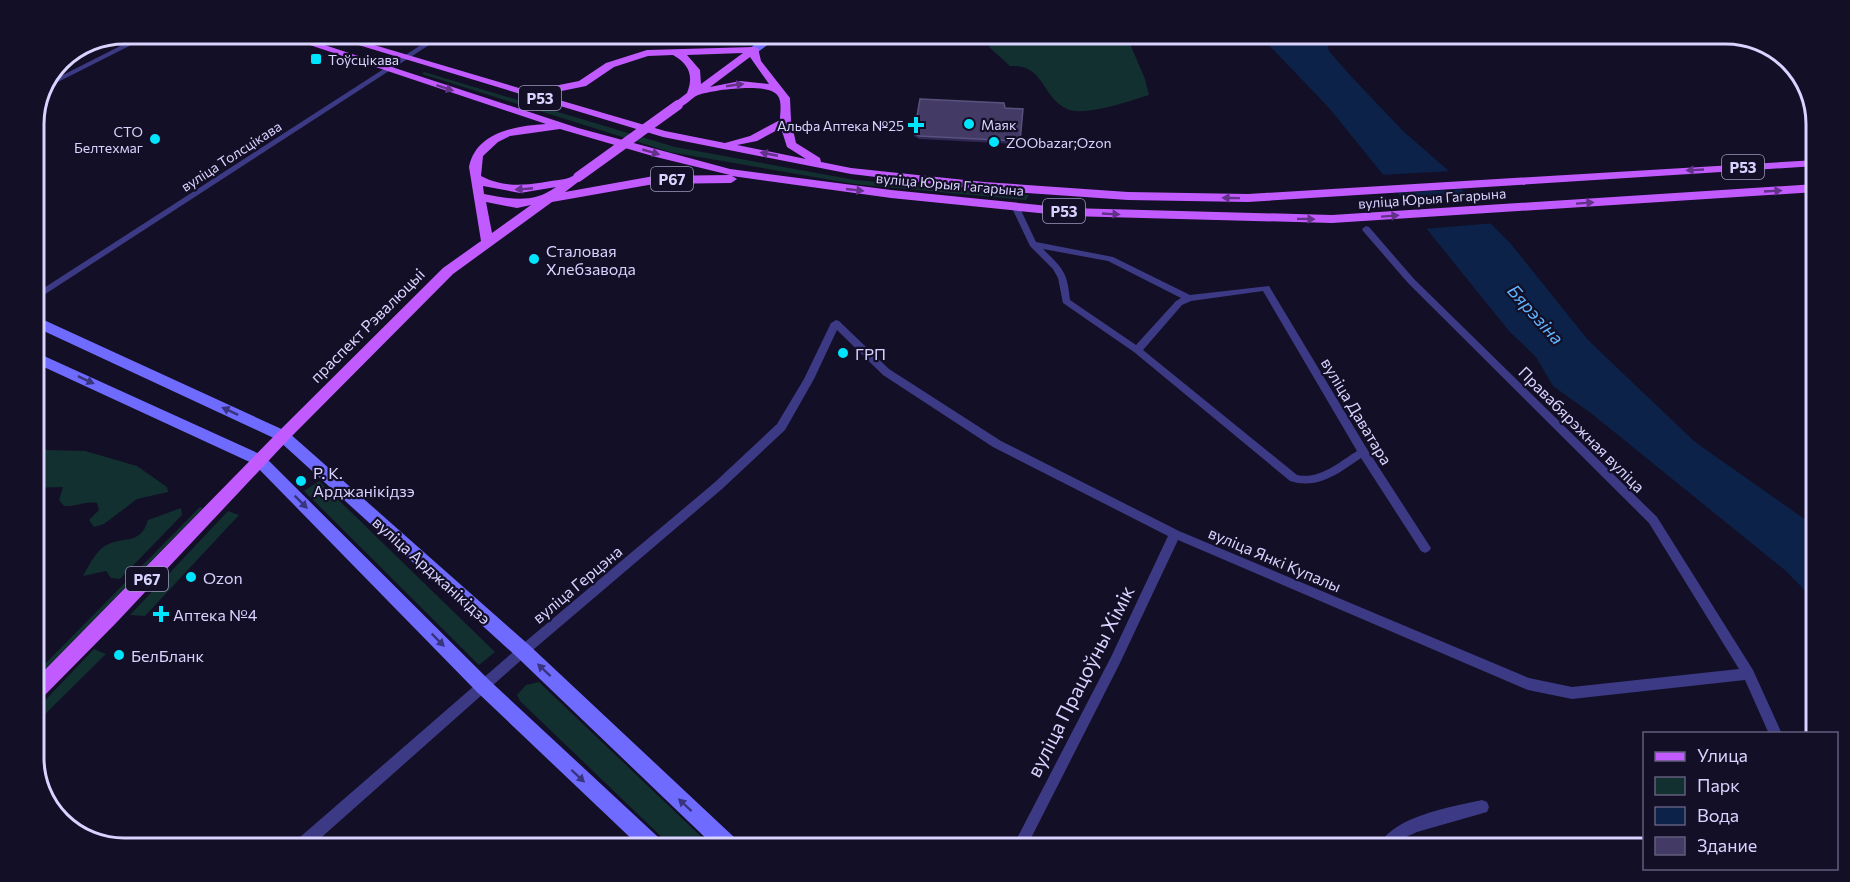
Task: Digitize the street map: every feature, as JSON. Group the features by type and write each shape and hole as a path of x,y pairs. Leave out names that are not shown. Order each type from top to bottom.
{"main road":[{"name":"вуліца Юрыя Гагарына","path":"314,44 574,130 730,172 844,189 1015,206 1135,215 1332,219 1806,189"},
{"name":"вуліца Юрыя Гагарына","path":"360,44 663,134 884,176 973,184 1128,196 1248,198 1806,164"},
{"name":"праспект Рэвалюцыі","path":"44,684 283,436 448,271 763,44"},
{"path":"525,94 582,84 592,75 623,59 646,53 754,50 756,61 786,105 785,121 791,145 826,166"},
{"path":"676,53 689,60 695,68 698,79 692,95"},
{"name":"Р67","path":"692,95 735,83 758,84 777,90"},
{"path":"582,84 579,99 585,110"},
{"path":"499,105 503,120 500,136"},
{"path":"717,144 753,139 785,121"},
{"path":"487,241 474,169 475,160 488,143 500,136 529,128 574,130"},
{"name":"Р67","path":"477,178 495,187 513,190 575,179"},
{"name":"Р67","path":"480,197 517,204 654,180 797,181"},
{"name":"вуліца Арджанікідзэ","path":"44,325 283,436 523,651 721,838"},
{"path":"44,361 260,460 483,686 645,838"}],"street":[{"path":"56,82 130,44"},
{"name":"вуліца Толсцікава","path":"44,292 428,44"},
{"path":"1015,206 1033,244 1056,267 1062,278 1066,301 1137,350 1294,478 1305,483 1316,480 1363,452"},
{"name":"Правабярэжная вуліца","path":"1366,229 1411,281 1653,520 1749,674 1775,732"},
{"path":"1033,244 1110,259 1189,298"},
{"name":"вуліца Даватара","path":"1189,298 1266,288 1363,452 1425,548"},
{"path":"1137,350 1179,303 1189,298"},
{"name":"вуліца Янкі Купалы","path":"836,323 886,372 997,444 1175,534 1528,684 1572,693 1749,674"},
{"name":"вуліца Герцэна","path":"310,838 523,651 718,486 781,428 809,379 836,323"},
{"name":"вуліца Працоўны Хімік","path":"1024,838 1115,661 1175,534"},
{"path":"1390,838 1401,830 1482,807"}],"green space":[{"path":"991,44 1130,44 1145,79 1149,95 1095,110 1067,109 1052,97 1030,70 1010,66 989,47"},
{"path":"424,72 675,147 855,180 1029,195 1026,200 854,184 670,152 422,74"},
{"path":"44,448 47,450 85,451 137,466 167,487 168,492 137,499 104,524 94,527 89,520 99,510 97,503 64,506 59,500 63,487 44,488"},
{"path":"319,481 495,652 479,665 304,491"},
{"path":"200,507 203,508 44,671 44,665"},
{"path":"181,508 182,515 120,579 111,578 106,571 83,576 102,548 135,537 144,529 148,520"},
{"path":"228,511 239,515 145,616 130,615"},
{"path":"94,649 106,654 44,715 44,701"},
{"path":"539,682 703,838 663,838 520,701 517,695 526,685"}],"water":[{"name":"Бярэзіна","path":"1268,44 1327,44 1329,51 1348,73 1403,131 1449,171 1473,206 1511,244 1588,340 1695,442 1806,520 1806,592 1786,571 1592,414 1553,386 1536,357 1509,331 1330,109"}],"pier":[{"path":"1453,171 1465,189 1395,193 1380,175"},
{"path":"1469,194 1495,223 1423,229 1399,199"}],"building":[{"name":"Маяк","path":"920,99 1004,103 1005,108 1023,109 1020,141 919,136 914,133"}],"place":[{"name":"Тоўсцікава","path":"316,59"},
{"name":"Маяк","path":"969,124"},
{"name":"Альфа Аптека №25","path":"916,125"},
{"name":"СТО Белтехмаг","path":"155,139"},
{"name":"ZOObazar;Ozon","path":"994,142"},
{"name":"Сталовая Хлебзавода","path":"534,259"},
{"name":"ГРП","path":"843,353"},
{"name":"Р. К. Арджанікідзэ","path":"301,481"},
{"name":"Ozon","path":"191,577"},
{"name":"Аптека №4","path":"161,614"},
{"name":"БелБланк","path":"119,655"}]}
